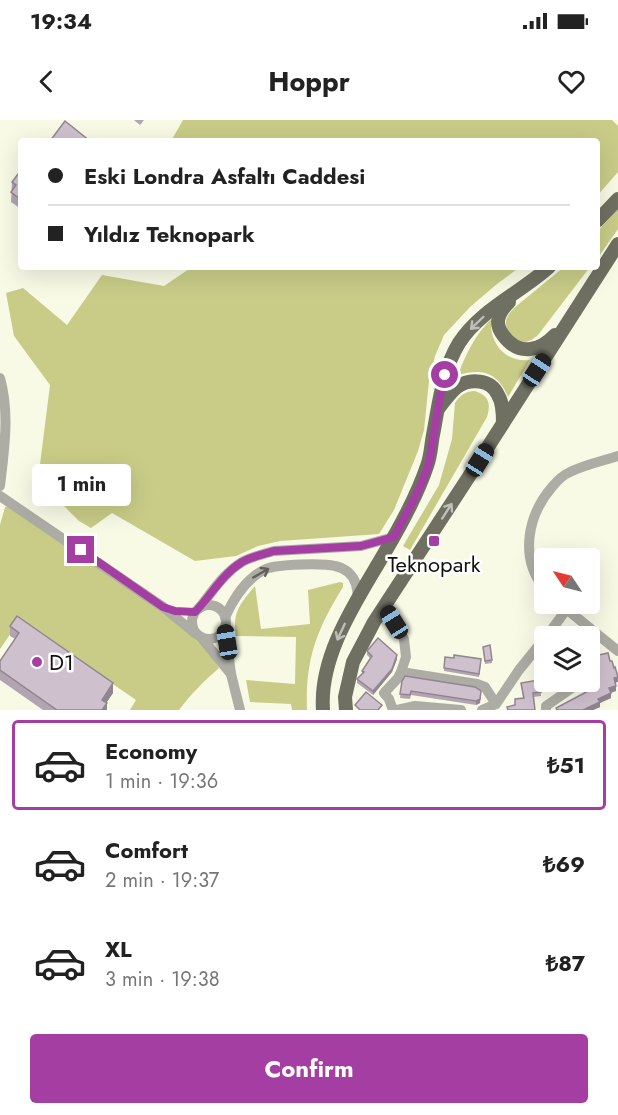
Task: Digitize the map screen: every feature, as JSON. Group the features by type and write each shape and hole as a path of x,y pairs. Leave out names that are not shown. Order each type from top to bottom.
{"main road":[{"path":"600,218 618,199"},
{"path":"346,710 345,697 353,663 374,622 618,244"},
{"path":"324,710 322,694 326,667 358,597 394,537 428,464 441,389 450,361 468,331 482,317 545,270"},
{"path":"523,287 499,315 497,324 509,343 520,349 539,348 567,323"},
{"path":"438,409 462,384 470,381 486,382 500,397 503,423"}],"street":[{"path":"0,378 4,438 0,486"},
{"path":"534,569 530,552 531,529 538,507 558,480 569,472 618,456"},
{"path":"0,496 163,607 199,636 212,639 222,633 237,596 247,581 266,569 284,565 342,568 357,584 358,597"},
{"path":"231,674 193,629 192,623 197,610 225,576 242,562 274,551 361,546 394,537"},
{"path":"163,607 175,611 197,610 209,605 219,609 225,623 231,674 240,710"},
{"path":"384,606 404,639 406,657 398,678 384,693 395,710 415,706 460,710"},
{"path":"573,614 618,651"},
{"path":"482,710 496,704 534,652"},
{"path":"401,672 477,684 485,687 496,704"},
{"path":"546,710 546,706 566,692"}],"green space":[{"path":"183,120 612,120 618,126 618,172 600,193 600,138 173,138"},
{"path":"618,209 618,229 600,255 600,229"},
{"path":"188,270 516,270 470,307 444,335 435,356 429,381 424,430 418,451 394,510 379,534 280,541 258,546 236,556 195,561 112,513 91,528 79,521 38,480 50,385 14,336 6,293 23,288 67,325 102,275 164,286"},
{"path":"560,270 588,270 532,340 520,342 509,332 506,325 507,319 514,308"},
{"path":"491,319 493,336 501,350 514,358 530,360 508,397 499,382 489,374 475,372 458,375 472,345"},
{"path":"475,391 488,401 487,417 410,550 403,546 439,485 452,439 455,403 463,394"},
{"path":"10,506 201,640 219,668 179,710 130,710 136,700 20,620 0,649 0,525 5,507"},
{"path":"343,583 343,587 314,645 308,675 307,710 292,710 291,704 250,702 246,680 295,684 296,637 236,636 236,614 245,598 255,586 261,629 310,624 308,590"}],"building":[{"path":"65,121 86,138 52,138"},
{"path":"18,174 18,198 11,192 16,185 12,182"},
{"name":"D1","path":"17,616 113,683 102,700 107,703 102,710 57,710 0,670 0,661 19,633 10,626"},
{"path":"378,638 397,655 392,669 373,691 357,679 364,672 362,671 372,656 367,651"},
{"path":"490,645 492,660 485,661 483,647"},
{"path":"608,653 618,677 614,678 616,686 609,688 611,693 598,699 600,702 583,710 557,710 556,708 586,692 600,692 600,655"},
{"path":"454,655 481,659 479,674 444,668 445,657 454,658"},
{"path":"405,676 475,687 481,691 480,699 476,701 411,691 410,695 400,694"},
{"path":"534,681 534,692 541,692 533,693 535,710 508,710 507,707 515,705 515,699 524,698 521,683"},
{"path":"366,692 382,705 378,710 360,710 355,705"}],"place":[{"name":"Teknopark","path":"434,541"},
{"name":"D1","path":"37,662"}],"route":[{"path":"81,550 163,607 187,613 195,612 225,576 242,562 261,555 274,551 361,546 394,537 428,464 445,375"}]}
